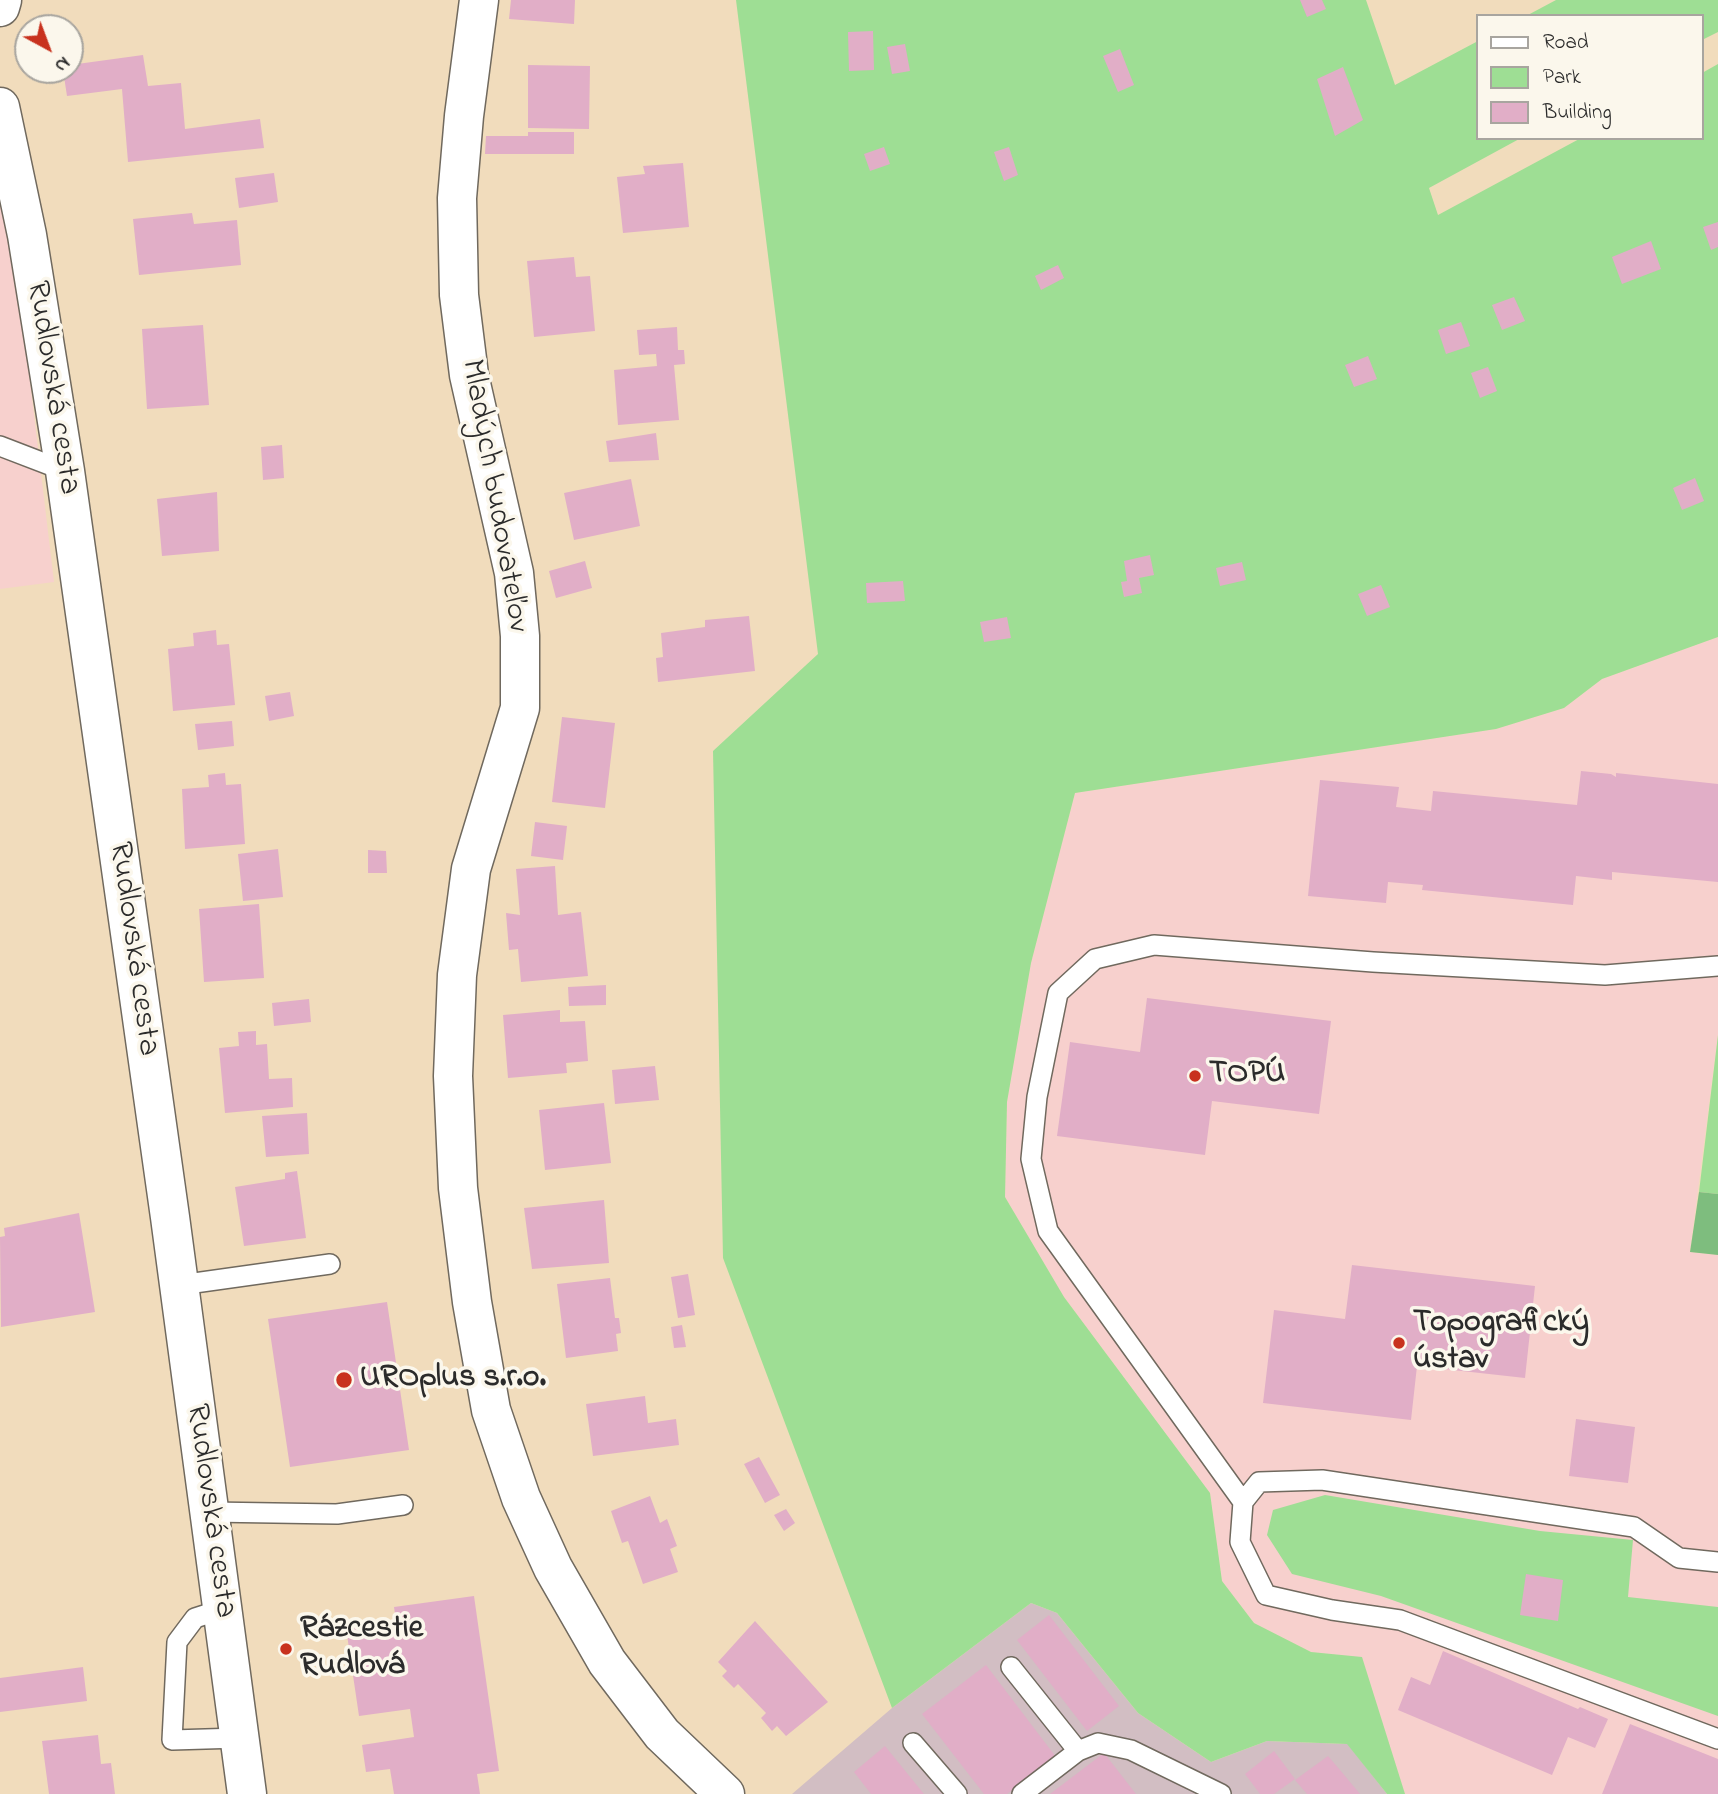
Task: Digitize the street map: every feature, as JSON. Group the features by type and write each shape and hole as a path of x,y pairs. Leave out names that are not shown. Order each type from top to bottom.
{"street":[{"path":"0,7 2,0"},
{"name":"Mladých budovateľov","path":"479,0 457,198 459,295 469,375 514,573 520,636 520,708 471,869 457,975 453,1076 458,1188 472,1302 491,1410 520,1497 553,1569 607,1662 662,1734 724,1794"},
{"name":"Rudlovská cesta","path":"3,134 27,235 65,471 180,1285 247,1794"}],"lane":[{"path":"0,446 65,471"},
{"path":"1243,1502 1048,1231 1031,1159 1037,1097 1058,993 1095,959 1154,945 1373,962 1605,975 1718,966"},
{"path":"180,1285 330,1264"},
{"path":"1718,1562 1679,1558 1634,1527 1322,1480 1259,1482 1243,1502 1240,1542 1266,1595 1332,1610 1400,1620 1718,1739"},
{"path":"209,1512 337,1514 402,1504"},
{"path":"223,1609 195,1618 177,1642 172,1740 239,1738"},
{"path":"1011,1667 1078,1751"},
{"path":"913,1743 957,1794"},
{"path":"1022,1794 1078,1751 1098,1743 1131,1750 1221,1794"}],"shaded area":[{"path":"0,130 54,582 0,589"},
{"path":"1718,637 1718,1034 1690,1252 1718,1255 1718,1794 1405,1794 1362,1658 1311,1652 1254,1623 1222,1581 1210,1493 1064,1297 1005,1197 1007,1102 1031,963 1075,793 1496,729 1564,708 1602,679"},
{"path":"1031,1603 1057,1613 1138,1713 1211,1762 1267,1741 1348,1744 1387,1794 792,1794 892,1708"}],"green space":[{"path":"736,0 1366,0 1395,85 1476,42 1476,140 1517,140 1429,188 1438,215 1577,140 1704,140 1704,72 1718,64 1718,637 1602,679 1564,708 1496,729 1075,793 1031,963 1007,1102 1005,1197 1064,1297 1210,1493 1222,1581 1254,1623 1311,1652 1362,1657 1405,1794 1387,1794 1347,1744 1267,1741 1211,1762 1138,1713 1057,1613 1031,1603 892,1708 723,1258 713,751 818,654"},
{"path":"1556,0 1718,0 1718,32 1704,39 1704,14 1530,14"},
{"path":"1718,1035 1718,1194 1699,1192"},
{"path":"1699,1192 1718,1194 1718,1255 1690,1252"},
{"path":"1325,1495 1540,1531 1633,1540 1628,1597 1718,1607 1718,1716 1381,1596 1292,1574 1267,1535 1273,1510"}],"building":[{"path":"511,0 575,0 574,24 509,19"},
{"path":"1300,0 1322,0 1326,9 1307,17"},
{"path":"873,31 874,70 849,71 848,32"},
{"path":"905,44 910,71 892,74 887,47"},
{"path":"1120,49 1134,85 1118,92 1103,56"},
{"path":"143,55 148,86 181,83 185,129 260,119 264,148 128,162 122,89 67,96 65,84 84,84 84,63"},
{"path":"528,65 590,66 589,129 528,128"},
{"path":"1343,67 1363,120 1335,136 1317,79"},
{"path":"528,132 574,132 574,154 485,154 486,136 528,136"},
{"path":"884,147 890,164 870,171 864,154"},
{"path":"1009,147 1018,175 1004,181 994,152"},
{"path":"683,163 689,227 623,233 617,177 645,174 643,166"},
{"path":"274,173 278,202 239,208 235,178"},
{"path":"192,213 194,224 237,220 241,265 139,275 133,219"},
{"path":"1718,222 1718,247 1711,250 1703,227"},
{"path":"1651,241 1661,269 1622,284 1612,257"},
{"path":"574,257 576,277 590,276 595,331 534,337 527,261"},
{"path":"1058,265 1064,278 1041,290 1035,276"},
{"path":"1514,297 1525,321 1502,330 1492,305"},
{"path":"1461,322 1470,346 1446,354 1438,330"},
{"path":"203,325 209,405 147,409 142,329"},
{"path":"677,327 678,350 684,350 685,364 674,365 679,420 618,425 614,370 657,366 656,354 639,355 637,330"},
{"path":"1368,356 1377,379 1354,387 1345,365"},
{"path":"1488,367 1497,391 1480,398 1471,373"},
{"path":"656,433 659,460 609,462 606,441"},
{"path":"282,445 284,478 263,480 261,447"},
{"path":"1695,478 1704,501 1682,510 1673,488"},
{"path":"631,479 640,526 574,540 564,493"},
{"path":"217,492 219,551 162,556 157,499"},
{"path":"1150,555 1154,575 1139,578 1142,593 1124,597 1121,582 1127,581 1124,561"},
{"path":"585,561 592,588 556,598 549,571"},
{"path":"1242,562 1246,580 1220,586 1216,568"},
{"path":"903,581 905,601 867,603 866,583"},
{"path":"1381,585 1390,607 1367,616 1358,594"},
{"path":"749,616 755,671 658,682 656,658 663,657 661,633 705,627 705,620"},
{"path":"1007,617 1011,638 984,642 980,622"},
{"path":"216,630 217,645 229,644 235,705 173,711 168,649 194,646 193,633"},
{"path":"290,692 294,716 269,721 265,696"},
{"path":"562,717 615,723 605,808 552,802"},
{"path":"232,721 234,746 198,750 195,724"},
{"path":"1581,771 1611,774 1616,777 1616,773 1718,784 1718,882 1612,872 1612,880 1576,876 1573,905 1422,890 1423,885 1388,882 1386,903 1308,896 1320,780 1399,787 1396,807 1431,811 1433,791 1577,805"},
{"path":"225,773 226,785 241,784 245,844 185,849 182,789 209,787 208,775"},
{"path":"535,822 567,826 563,860 531,856"},
{"path":"278,849 283,897 243,901 238,854"},
{"path":"368,850 386,851 387,873 368,873"},
{"path":"555,866 558,915 581,912 588,976 521,982 518,949 509,950 506,913 520,915 516,869"},
{"path":"259,904 264,978 204,982 199,909"},
{"path":"606,985 606,1005 569,1006 568,987"},
{"name":"TOPÚ","path":"1147,998 1331,1021 1319,1114 1212,1101 1205,1155 1057,1136 1070,1042 1140,1052"},
{"path":"309,999 311,1022 274,1026 272,1003"},
{"path":"560,1010 560,1022 585,1021 588,1061 566,1063 567,1073 508,1078 503,1015"},
{"path":"256,1031 256,1045 267,1044 269,1079 292,1078 293,1107 225,1113 219,1048 239,1046 238,1032"},
{"path":"655,1066 659,1100 615,1104 612,1070"},
{"path":"604,1103 611,1163 545,1170 539,1110"},
{"path":"307,1113 309,1154 266,1157 262,1116"},
{"path":"297,1171 306,1238 244,1246 235,1187 285,1179 285,1173"},
{"path":"604,1200 609,1263 532,1269 524,1208"},
{"path":"79,1213 95,1312 1,1327 0,1237 5,1236 4,1228"},
{"name":"Topografický ústav","path":"1352,1265 1535,1286 1525,1378 1417,1366 1411,1420 1263,1403 1274,1310 1345,1319"},
{"path":"688,1274 695,1315 678,1318 671,1277"},
{"path":"610,1278 615,1318 619,1318 621,1333 616,1334 618,1351 566,1358 557,1284"},
{"path":"387,1302 409,1450 290,1467 268,1319"},
{"path":"682,1325 686,1347 674,1348 671,1327"},
{"path":"645,1396 648,1423 676,1419 679,1445 593,1456 586,1404"},
{"path":"1576,1419 1635,1427 1628,1483 1569,1476"},
{"path":"759,1457 780,1495 765,1503 744,1464"},
{"path":"650,1496 660,1523 667,1519 677,1546 670,1549 678,1572 643,1584 628,1541 622,1543 611,1511"},
{"path":"786,1509 795,1523 784,1531 774,1515"},
{"path":"1526,1574 1563,1580 1558,1621 1520,1615"},
{"path":"474,1596 499,1771 477,1774 480,1794 394,1794 390,1769 366,1772 362,1745 414,1737 410,1709 359,1716 346,1628 396,1621 394,1607"},
{"path":"1049,1615 1119,1706 1087,1731 1017,1640"},
{"path":"755,1621 828,1702 786,1736 777,1726 772,1731 761,1718 766,1713 738,1684 734,1688 722,1676 727,1671 718,1662"},
{"path":"1443,1651 1578,1709 1580,1707 1608,1719 1595,1748 1568,1737 1552,1775 1398,1710 1411,1677 1430,1685"},
{"path":"986,1665 1056,1757 1007,1794 984,1794 922,1714"},
{"path":"83,1667 87,1701 0,1712 0,1678"},
{"path":"1630,1724 1718,1759 1718,1794 1602,1794"},
{"path":"98,1735 101,1764 111,1763 115,1794 49,1794 42,1741"},
{"path":"885,1746 924,1794 871,1794 854,1772"},
{"path":"1274,1751 1295,1779 1274,1794 1260,1794 1245,1774"},
{"path":"1104,1753 1136,1794 1050,1794"},
{"path":"1328,1756 1360,1794 1307,1794 1295,1780"}],"place":[{"name":"TOPÚ","path":"1195,1076"},
{"name":"Topografický ústav","path":"1399,1343"},
{"name":"UROplus s.r.o.","path":"344,1380"},
{"name":"Rázcestie Rudlová","path":"286,1649"}]}
